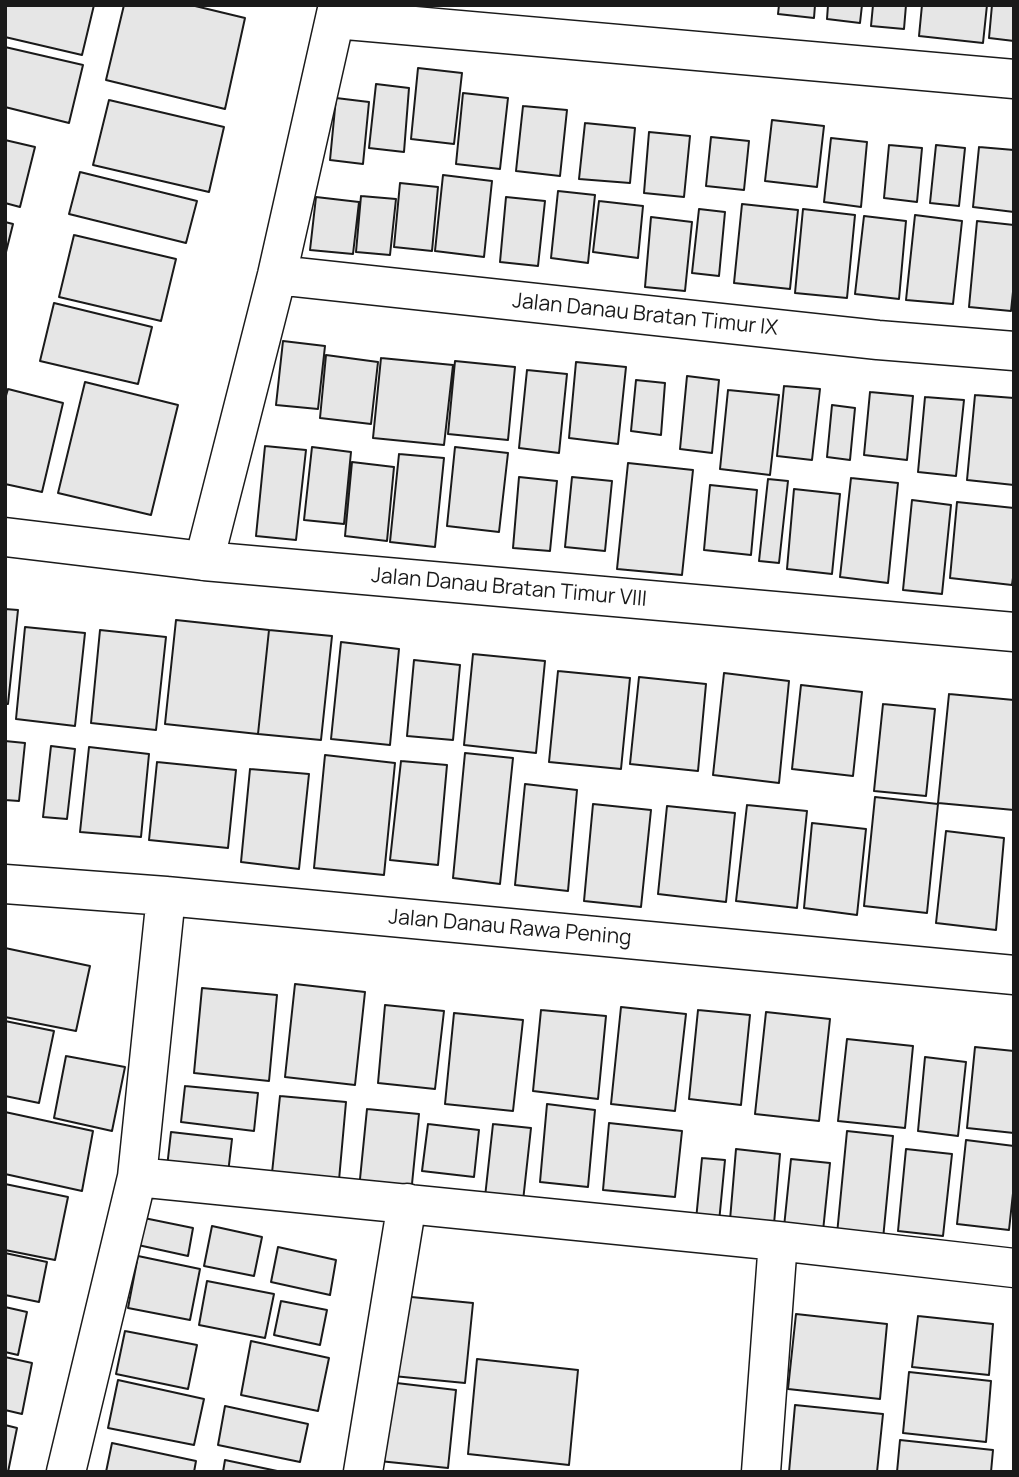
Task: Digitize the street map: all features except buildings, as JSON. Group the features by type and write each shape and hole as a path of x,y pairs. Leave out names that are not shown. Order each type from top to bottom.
{"street":[{"path":"204,561 276,275 337,12 1014,79"},
{"name":"Jalan Danau Bratan Timur IX","path":"276,275 878,340 1014,351"},
{"name":"Jalan Danau Bratan Timur VIII","path":"5,537 204,561 1014,632"},
{"name":"Jalan Danau Rawa Pening","path":"5,884 166,896 1014,975"},
{"path":"66,1472 137,1177 166,896"},
{"path":"137,1177 778,1241 1014,1268"},
{"path":"363,1472 407,1203"},
{"path":"761,1472 778,1241"}]}
